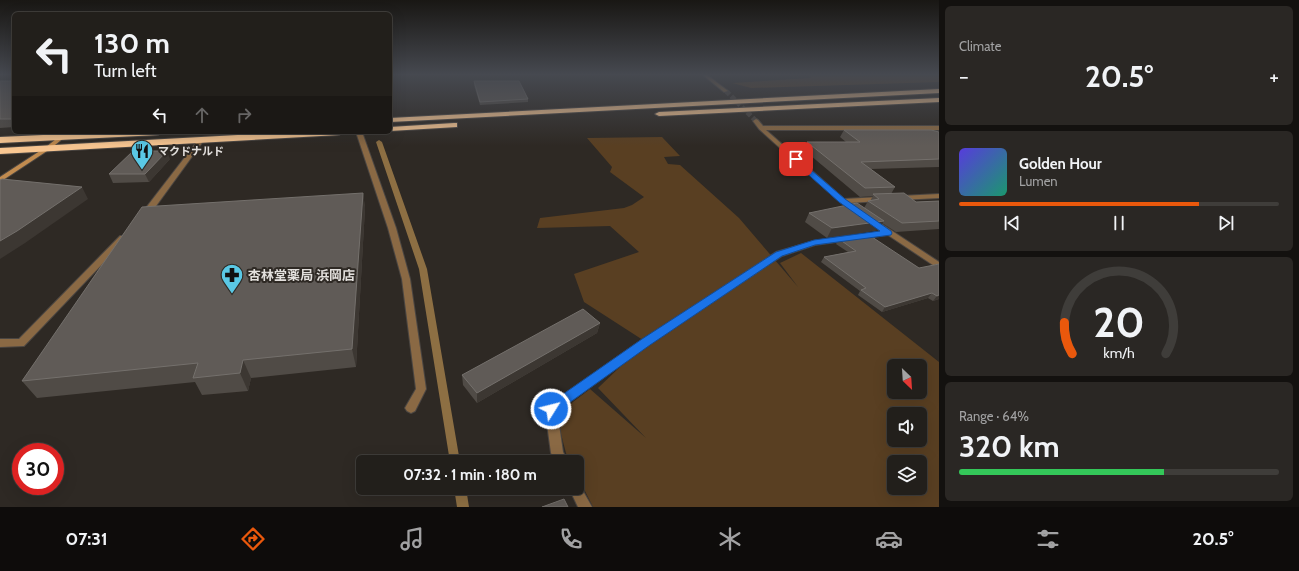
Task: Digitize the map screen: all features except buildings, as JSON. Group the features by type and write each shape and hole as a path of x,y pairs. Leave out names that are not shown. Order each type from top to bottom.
{"highway":[{"path":"392,120 788,99"},
{"path":"654,115 939,101"},
{"path":"392,129 622,116"},
{"path":"0,140 92,134"},
{"path":"0,151 304,134"}],"street":[{"path":"756,121 761,128 842,201 939,266"},
{"path":"761,128 939,128"},
{"path":"918,128 928,134"},
{"path":"360,134 392,228 406,279 421,388 411,408"},
{"path":"0,180 65,135"},
{"path":"139,221 201,140"},
{"path":"842,201 939,196"},
{"path":"0,343 21,343 129,232"},
{"path":"558,455 551,409 642,345 779,254 814,243 888,233"},
{"path":"579,495 585,507"}],"shaded area":[{"path":"662,137 680,156 664,157 668,164 680,165 739,218 798,287 780,263 801,253 939,362 939,507 593,507 584,489 584,455 567,455 556,415 590,389 646,438 598,388 646,342 584,302 574,274 639,252 610,226 537,228 540,218 624,208 632,205 644,197 610,172 612,167 587,138"}],"waterway":[{"path":"379,142 423,269 454,455"},
{"path":"461,495 463,507"}],"tunnel":[{"path":"734,99 756,121"}],"place":[{"name":"マクドナルド","path":"142,170"},
{"name":"杏林堂薬局 浜岡店","path":"232,294"}],"route":[{"path":"551,409 646,342 779,254 814,243 888,233 842,201 796,159"}]}
